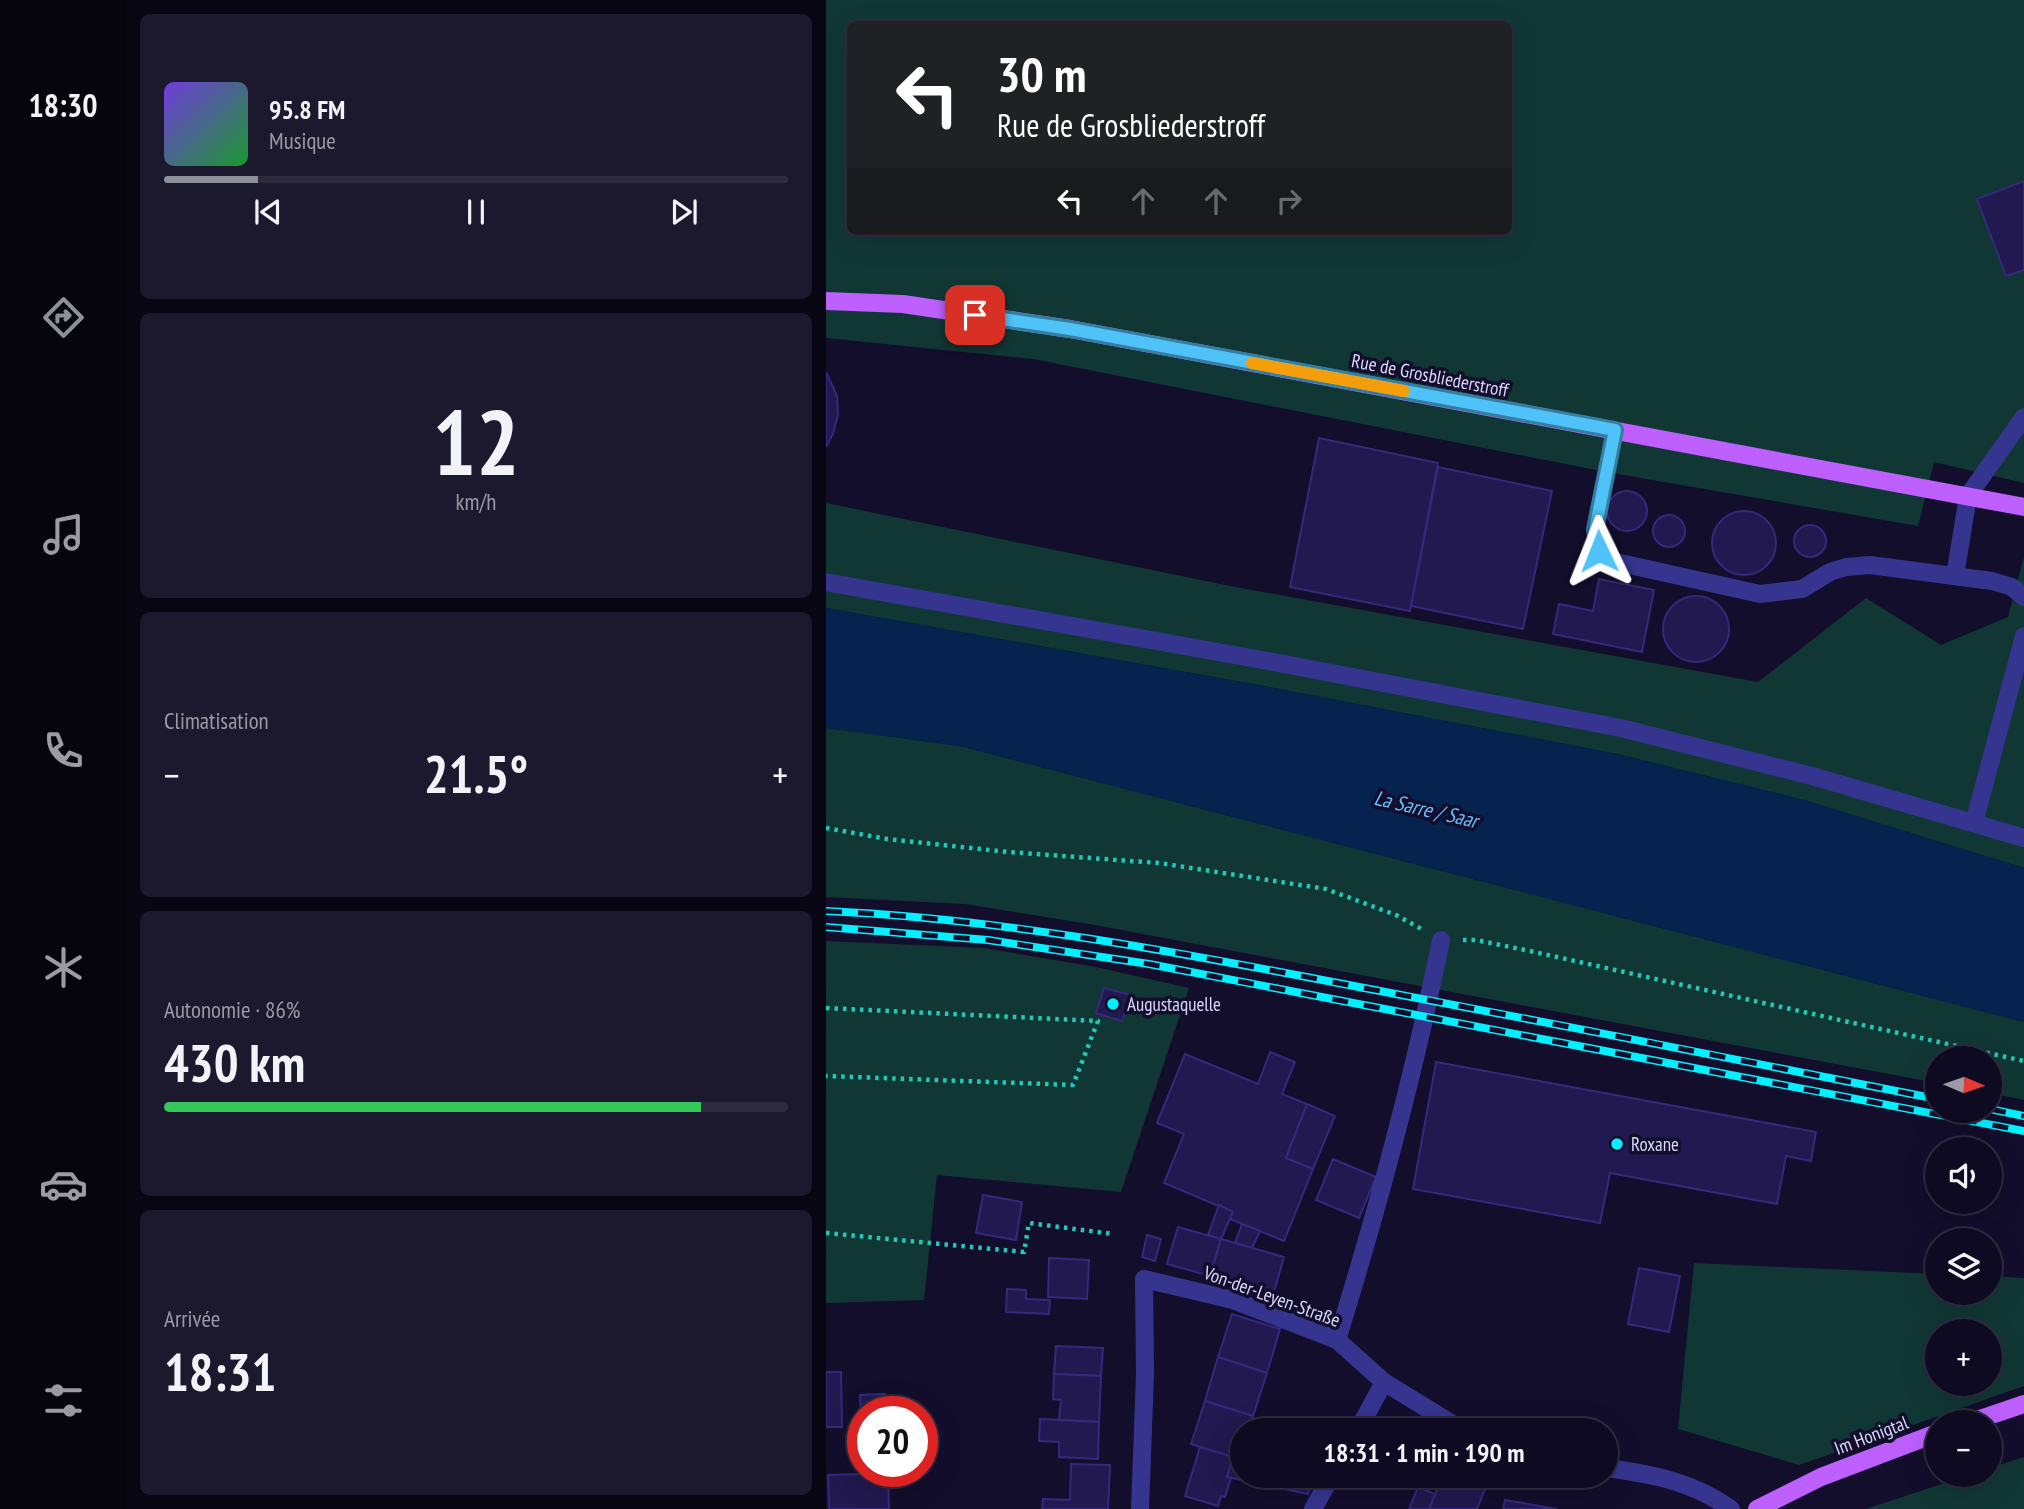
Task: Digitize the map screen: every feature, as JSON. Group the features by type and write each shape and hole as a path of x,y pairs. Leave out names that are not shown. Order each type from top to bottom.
{"main road":[{"name":"Rue de Grosbliederstroff","path":"826,301 903,304 1070,329 2024,507"},
{"path":"2002,1412 2024,1405"},
{"name":"Im Honigtal","path":"1757,1509 1821,1477 1925,1438"}],"street":[{"path":"1955,576 1968,496 2024,417"},
{"path":"1615,430 1595,530 1599,551 1607,560 1760,594 1802,589 1830,572 1846,567 1870,565 1992,581 2012,587 2024,597"},
{"path":"826,582 1270,661 1621,728 1812,776 2024,838"},
{"path":"1974,823 2024,636"},
{"path":"1337,1340 1378,1207 1422,1037 1441,940"},
{"name":"Von-der-Leyen-Straße","path":"1140,1509 1145,1374 1144,1279 1233,1300 1337,1340 1384,1382 1442,1418"},
{"path":"1364,1418 1384,1382"},
{"path":"1618,1470 1684,1484 1710,1494 1731,1509"},
{"path":"1313,1509 1325,1488"}],"path":[{"path":"826,1008 1098,1021 1073,1085 826,1076"},
{"path":"826,1233 1024,1252 1029,1223 1113,1234"}],"green space":[{"path":"826,0 2024,0 2024,483 1934,462 1918,526 1606,472 1033,359 826,338"},
{"path":"826,503 1230,586 1758,682 1866,598 1941,645 2008,617 2024,557 2024,868 1804,800 1617,754 1253,684 826,608"},
{"path":"826,728 960,746 2024,1022 2024,1100 2002,1095 2002,1046 1925,1046 1925,1081 1095,925 965,904 826,897"},
{"path":"826,941 984,948 1096,967 1189,988 1121,1192 937,1175 924,1300 826,1303"},
{"path":"1694,1263 1925,1273 1925,1305 2002,1305 2002,1277 2024,1278 2024,1386 2002,1394 2002,1319 1925,1319 1925,1396 1996,1396 1956,1410 1925,1410 1925,1421 1799,1465 1678,1429"},
{"path":"2024,1457 2024,1509 1866,1509 1933,1487 2002,1487 2002,1464"}],"water":[{"name":"La Sarre / Saar","path":"826,608 1253,684 1617,754 1804,800 2024,868 2024,1022 960,746 826,728"}],"building":[{"path":"2024,181 2024,270 2006,276 1977,199"},
{"path":"826,372 837,396 838,415 826,447"},
{"path":"1319,438 1438,463 1410,611 1290,587"},
{"path":"1438,467 1552,491 1523,629 1411,606"},
{"path":"1627,491 1641,497 1647,511 1641,525 1627,531 1613,525 1607,511 1613,497"},
{"path":"1738,511 1750,511 1767,520 1774,531 1774,555 1767,566 1750,575 1738,575 1726,570 1717,561 1712,549 1712,537 1717,525 1726,516"},
{"path":"1669,515 1681,519 1685,531 1681,543 1669,547 1657,543 1653,531 1657,519"},
{"path":"1810,525 1821,530 1826,541 1821,552 1810,557 1799,552 1794,541 1799,530"},
{"path":"1599,579 1654,590 1642,652 1553,634 1559,604 1593,611"},
{"path":"1696,596 1709,599 1719,606 1726,616 1729,629 1726,642 1719,652 1709,659 1696,662 1683,659 1673,652 1666,642 1663,629 1666,616 1673,606 1683,599"},
{"name":"Augustaquelle","path":"1104,988 1130,995 1122,1021 1096,1013"},
{"path":"1270,1052 1295,1062 1282,1094 1307,1104 1286,1158 1313,1169 1284,1241 1230,1219 1233,1212 1164,1183 1184,1134 1157,1123 1185,1054 1258,1084"},
{"name":"Roxane","path":"1436,1062 1816,1132 1811,1161 1786,1156 1777,1204 1610,1173 1600,1223 1413,1189"},
{"path":"1307,1104 1335,1116 1313,1169 1286,1158"},
{"path":"1333,1159 1376,1177 1359,1218 1316,1200"},
{"path":"983,1195 1022,1202 1016,1240 976,1233"},
{"path":"1219,1205 1233,1212 1221,1239 1208,1235"},
{"path":"1242,1224 1260,1231 1252,1248 1235,1243"},
{"path":"1178,1227 1221,1239 1210,1276 1167,1264"},
{"path":"1147,1235 1161,1239 1155,1261 1142,1257"},
{"path":"1221,1239 1284,1257 1273,1295 1210,1276"},
{"path":"1049,1258 1089,1260 1087,1299 1048,1297"},
{"path":"1639,1268 1680,1276 1669,1332 1628,1324"},
{"path":"1007,1289 1026,1290 1026,1299 1050,1300 1049,1314 1006,1312"},
{"path":"1232,1314 1280,1329 1267,1373 1218,1357"},
{"path":"1056,1346 1103,1348 1101,1376 1054,1374"},
{"path":"1218,1357 1267,1373 1253,1416 1205,1401"},
{"path":"826,1372 841,1372 842,1427 826,1427"},
{"path":"1054,1374 1101,1376 1099,1422 1059,1420 1061,1400 1053,1399"},
{"path":"885,1394 885,1396 860,1396"},
{"path":"1205,1401 1253,1416 1230,1418 1230,1457 1191,1444"},
{"path":"1040,1419 1099,1422 1098,1459 1059,1457 1059,1442 1039,1441"},
{"path":"1200,1447 1230,1456 1227,1477 1230,1481 1225,1497 1221,1496 1218,1506 1185,1496"},
{"path":"1071,1464 1110,1465 1108,1509 1042,1509 1043,1499 1070,1500"},
{"path":"847,1474 847,1487 888,1487 889,1509 829,1509 828,1475"},
{"path":"1279,1488 1310,1488 1308,1494"},
{"path":"1418,1488 1435,1494 1429,1509 1409,1509"},
{"path":"1438,1488 1485,1488 1477,1509 1429,1509"},
{"path":"1505,1500 1557,1509 1503,1509"}],"railway":[{"path":"826,911 960,921 1160,950 1925,1097"},
{"path":"826,927 988,940 1149,964 2024,1131"},
{"path":"2002,1111 2024,1116"}],"slow traffic":[{"path":"1252,363 1404,391"}],"place":[{"name":"Augustaquelle","path":"1113,1004"},
{"name":"Roxane","path":"1617,1144"}],"route":[{"path":"975,315 1070,329 1615,430 1595,530 1599,551"}]}
